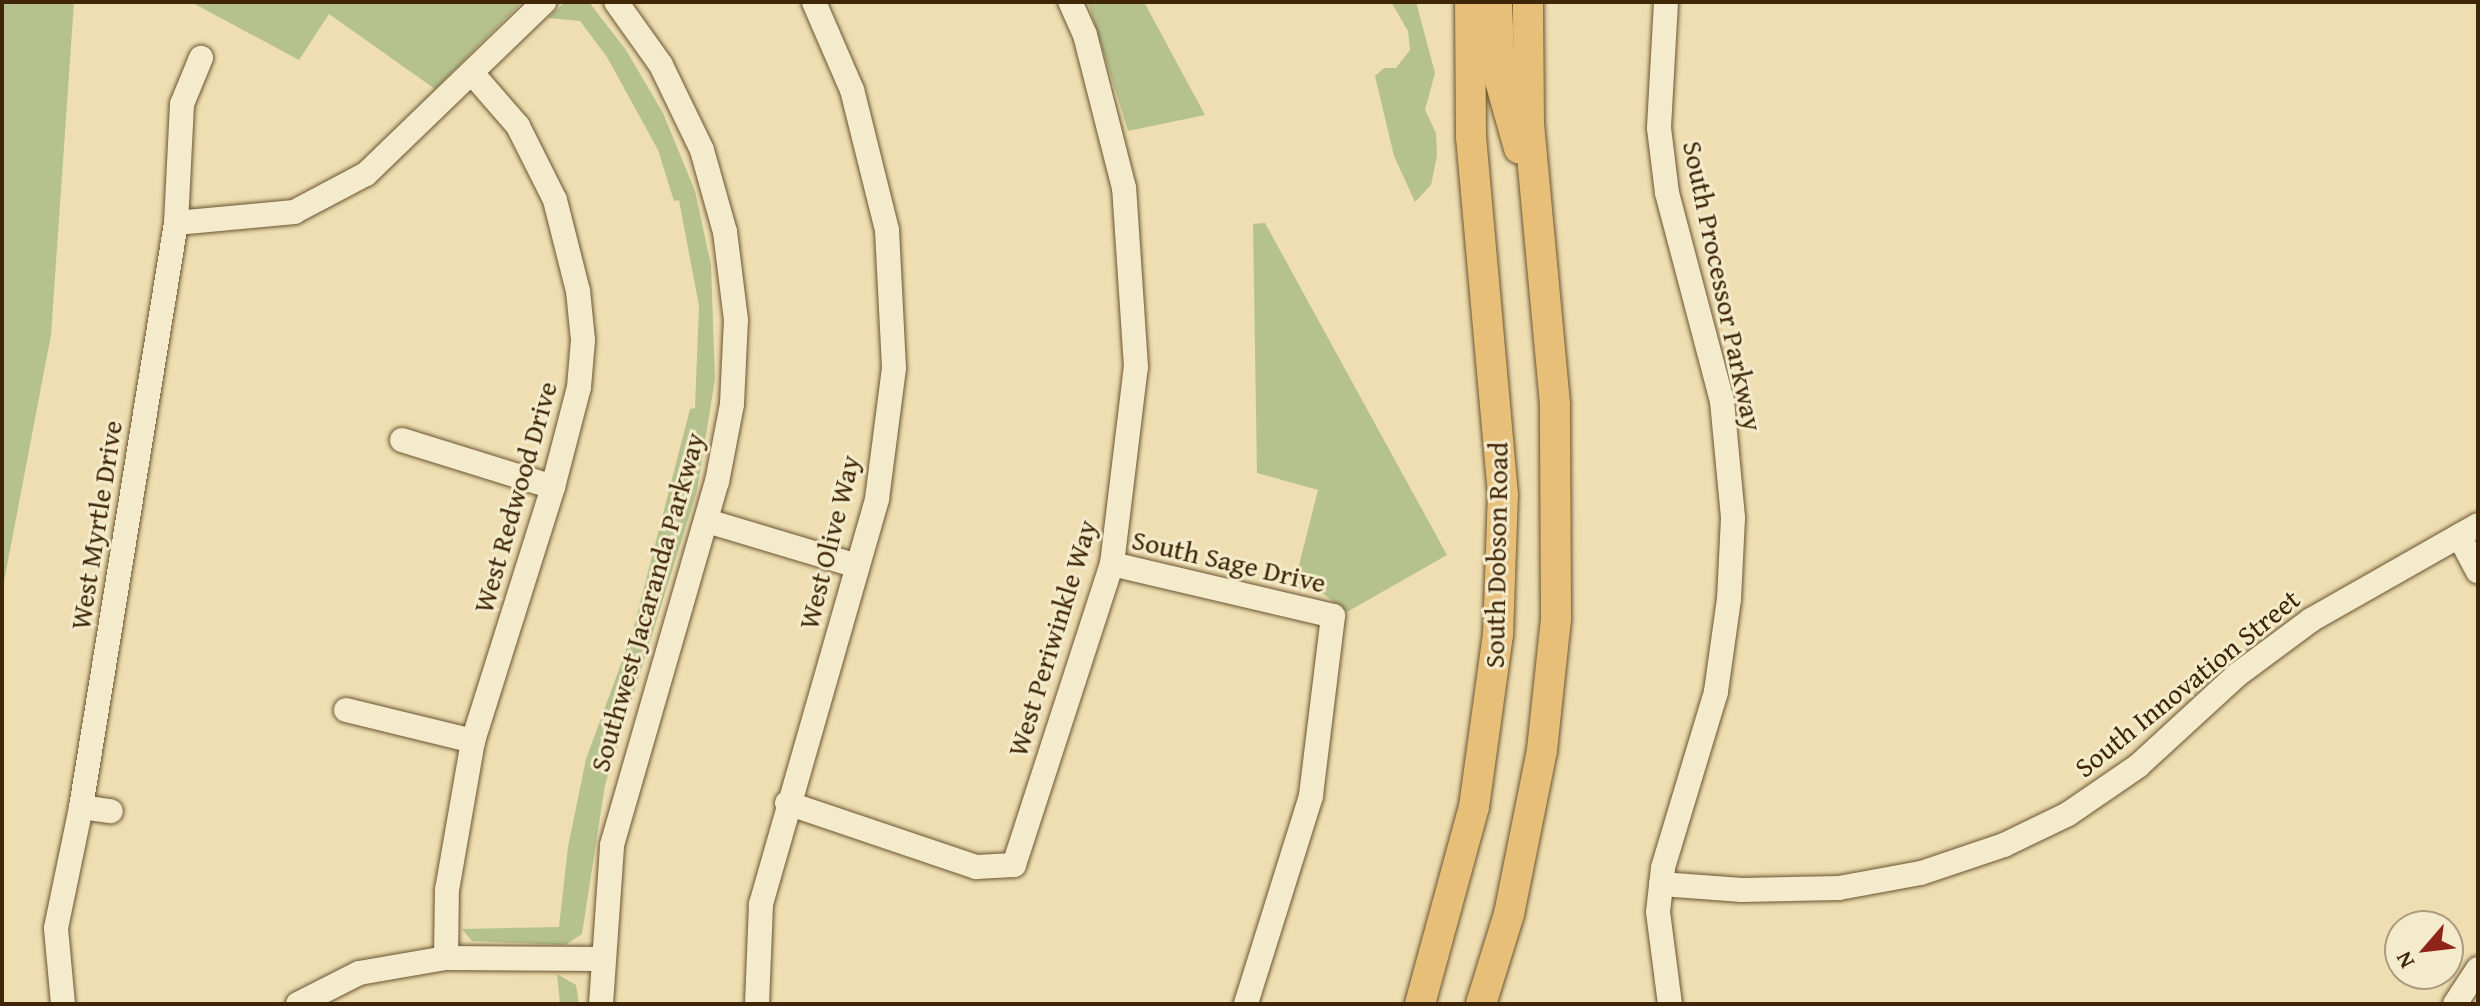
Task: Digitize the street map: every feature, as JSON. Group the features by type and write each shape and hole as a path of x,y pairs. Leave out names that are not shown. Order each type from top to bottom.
{"main road":[{"name":"South Dobson Road","path":"1420,1004 1474,807 1498,635 1503,495 1471,137 1470,2"},
{"path":"1497,2 1500,81 1534,196"},
{"name":"South Dobson Road","path":"1481,1004 1509,914 1542,750 1556,618 1555,404 1534,196 1528,2"}],"street":[{"path":"176,223 294,212 366,174 544,2"},
{"name":"Southwest Jacaranda Parkway","path":"601,1004 600,959 619,810 707,521 732,404 736,320 732,273 716,191 686,112 661,65 616,2"},
{"name":"West Olive Way","path":"757,1004 761,904 787,803 877,499 894,368 887,230 852,90 814,2"},
{"name":"West Periwinkle Way","path":"787,803 976,867 1014,865 1112,564 1136,367 1124,188 1085,35 1070,2"},
{"name":"South Processor Parkway","path":"1666,2 1659,128 1667,193 1722,401 1733,518 1728,610 1716,692 1661,884 1661,950 1670,1004"},
{"name":"West Myrtle Drive","path":"63,1004 56,928 81,807 176,223 182,104 201,58"},
{"name":"West Redwood Drive","path":"446,958 447,890 473,741 553,487 579,387 578,291 555,200 518,126 472,73"},
{"path":"402,440 553,487"},
{"path":"707,521 857,566"},
{"path":"2468,530 2478,571"},
{"name":"South Innovation Street","path":"1661,884 1742,890 1839,888 1921,873 2004,845 2068,814 2138,766 2237,675 2311,620 2468,530"},
{"name":"South Sage Drive","path":"1112,564 1333,616 1311,796 1246,1004"},
{"path":"346,710 473,741"},
{"path":"81,807 111,811"},
{"path":"298,1004 359,973 446,958 600,959"},
{"path":"2455,1004 2478,969"}],"green space":[{"path":"2,2 74,2 51,335 2,592"},
{"path":"191,2 522,2 435,89 329,14 299,60"},
{"path":"565,2 589,2 626,50 663,113 695,191 711,265 715,379 697,491 605,785 582,934 565,945 472,941 462,929 559,927 568,847 586,759 632,634 690,409 695,408 699,306 679,200 674,201 658,150 607,57 580,21 548,18"},
{"path":"1088,2 1144,2 1205,115 1128,131"},
{"path":"1391,2 1416,2 1435,73 1425,110 1436,133 1437,156 1431,185 1415,202 1394,156 1375,76 1384,68 1396,68 1410,50 1408,31"},
{"path":"1265,223 1447,555 1347,612 1317,589 1293,589 1318,490 1257,473 1253,224"},
{"path":"557,974 576,985 579,1004 560,1004"}]}
